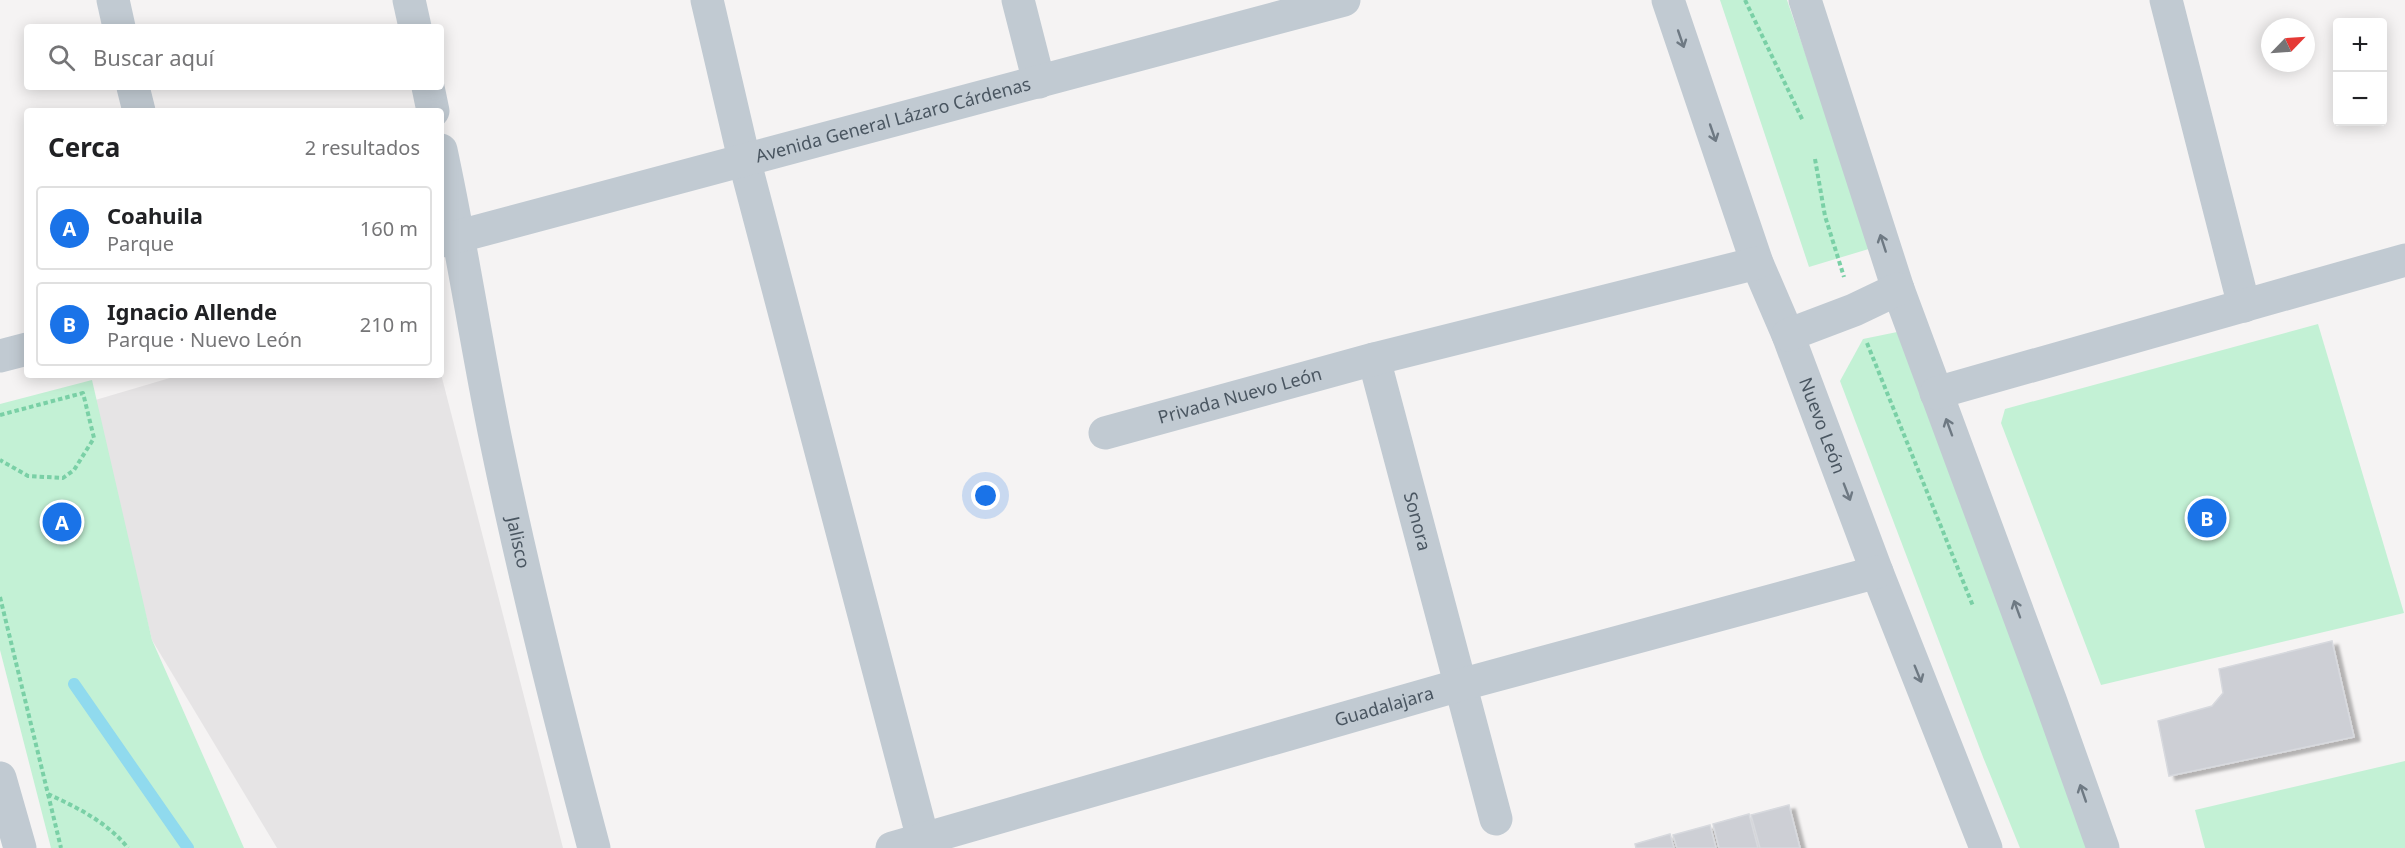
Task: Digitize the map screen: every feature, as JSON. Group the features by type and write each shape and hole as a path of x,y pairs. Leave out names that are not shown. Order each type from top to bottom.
{"street":[{"path":"113,0 118,24"},
{"path":"409,0 414,24"},
{"path":"707,0 744,159 923,839"},
{"path":"1018,0 1039,82"},
{"name":"Nuevo León","path":"1668,0 1757,263 1788,335 1877,572 1986,848"},
{"path":"1804,0 1898,289 2103,848"},
{"path":"2166,0 2244,306"},
{"name":"Avenida General Lázaro Cárdenas","path":"450,238 1039,82 1324,3"},
{"path":"135,90 138,108"},
{"path":"429,90 432,108"},
{"name":"Jalisco","path":"444,179 450,238 475,335 522,563 594,848"},
{"path":"1936,393 2405,260"},
{"name":"Privada Nuevo León","path":"1105,433 1374,359 1757,263"},
{"path":"1788,335 1854,310 1898,289"},
{"path":"0,356 24,350"},
{"name":"Sonora","path":"1374,359 1496,819"},
{"name":"Guadalajara","path":"892,848 1460,685 1877,572"},
{"path":"0,778 20,848"}],"path":[{"path":"1745,0 1807,129"},
{"path":"1814,150 1825,216 1854,310 1976,613"},
{"path":"0,415 83,393 94,438 74,470 63,478 28,476 0,460"},
{"path":"0,597 62,848"},
{"path":"48,794 90,815 116,834 128,848"}],"shaded area":[{"path":"170,378 442,378 563,848 277,848 152,640 92,401"}],"green space":[{"path":"1720,0 1787,0 1872,248 1809,267"},
{"path":"2318,324 2404,613 2101,685 2001,423 2005,409"},
{"path":"1902,331 2093,848 2020,848 1840,381 1863,339"},
{"path":"92,380 152,640 244,848 51,848 0,650 0,404"},
{"path":"2405,761 2405,848 2205,848 2195,810"}],"building":[{"path":"2332,641 2354,737 2169,776 2158,721 2212,706 2223,693 2219,669"},
{"path":"1789,805 1800,848 1760,848 1751,815"},
{"path":"1749,814 1758,848 1719,848 1713,824"},
{"path":"1710,825 1716,848 1677,848 1673,835"},
{"path":"1670,834 1674,848 1636,848 1635,844"}],"waterway":[{"path":"74,684 188,848"}],"place":[{"name":"Ignacio Allende","path":"2207,518"},
{"name":"Coahuila","path":"62,522"}]}
